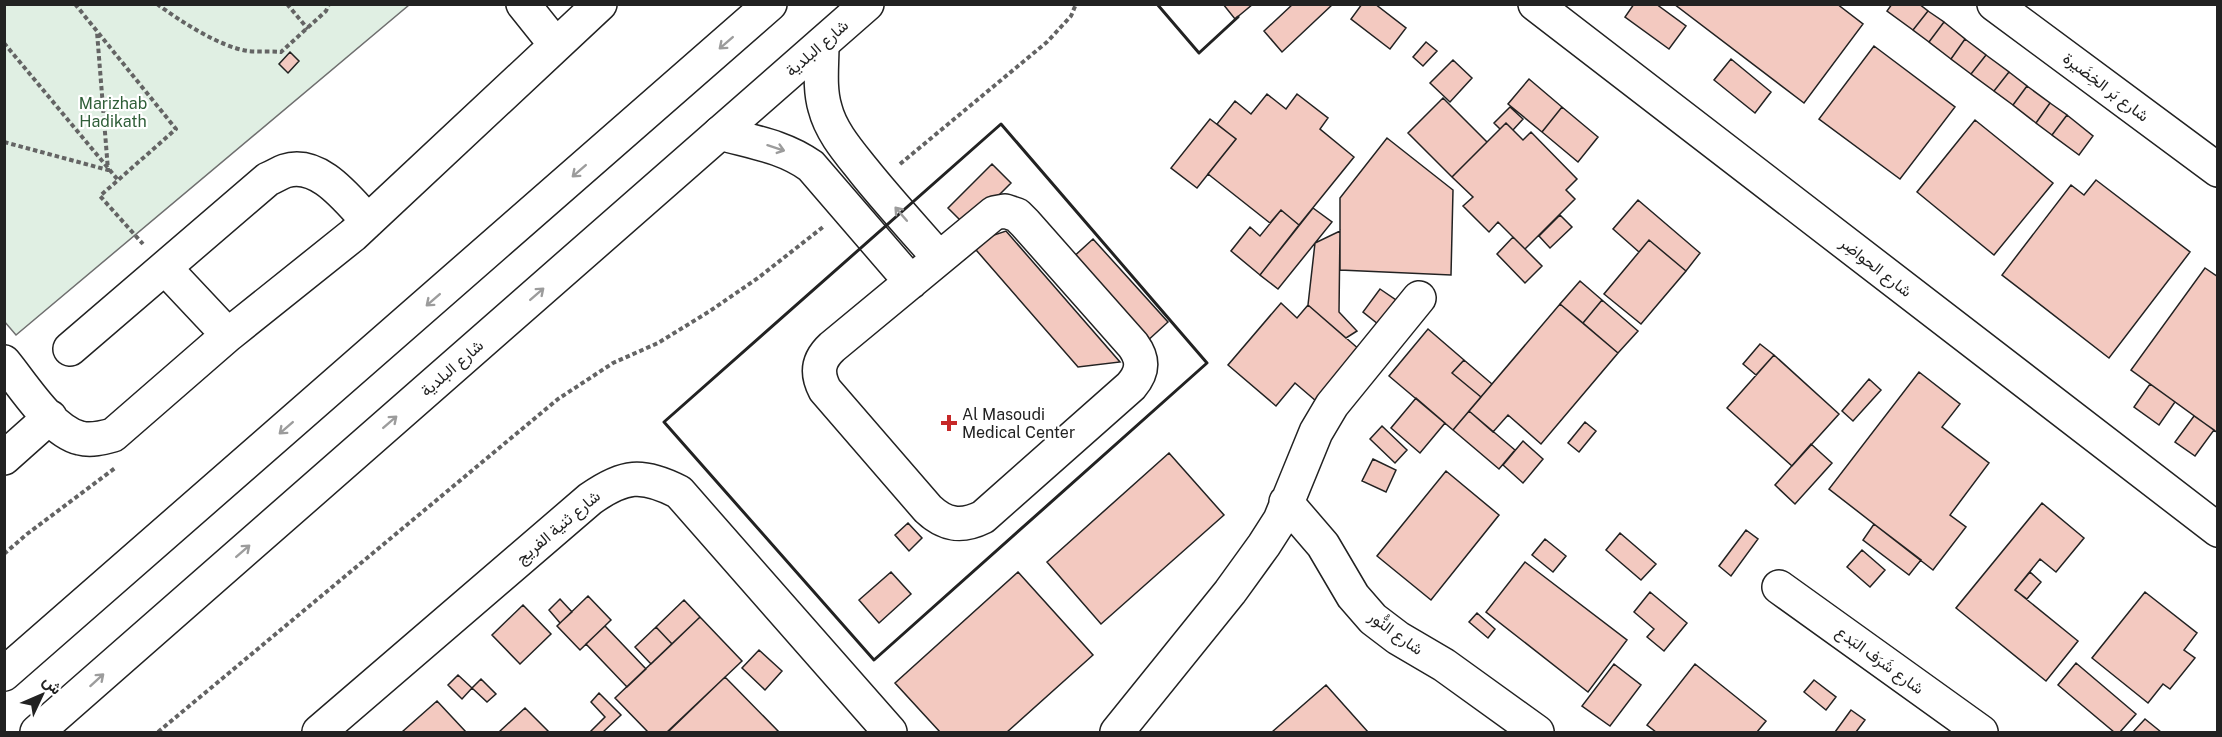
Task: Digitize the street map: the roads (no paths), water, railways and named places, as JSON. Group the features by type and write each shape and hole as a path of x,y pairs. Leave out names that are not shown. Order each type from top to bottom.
{"street":[{"path":"523,4 555,44"},
{"path":"4,362 50,417 63,429 81,438 97,439 113,435 228,335 368,221 600,4"},
{"path":"4,674 770,4"},
{"name":"شارع البلدية","path":"37,732 867,4"},
{"name":"شارع الحواضِر","path":"1535,4 2217,530"},
{"name":"شارع بَر الخِضَيرة","path":"1994,4 2217,170"},
{"path":"822,44 822,90 831,124 875,185 939,258"},
{"path":"720,133 777,148 795,155 811,166 911,282"},
{"path":"70,349 268,179 287,170 306,170 326,180 368,221"},
{"path":"1005,211 1017,214 1133,345 1140,355 1142,366 1139,377 1131,386 982,517 972,523 960,525 937,518 825,390 821,381 820,362 825,354 939,258 994,213 1005,211"},
{"path":"165,268 228,335"},
{"path":"1117,732 1230,592 1264,545 1280,520 1316,432 1332,405 1419,298"},
{"path":"4,458 50,417"},
{"name":"شارع ثنية الفريج","path":"319,732 590,499 610,485 634,478 658,481 680,492 890,732"},
{"name":"شارع النُّور","path":"1286,502 1323,545 1353,596 1373,619 1398,638 1444,665 1537,732"},
{"name":"شارع شَرَف البَدع","path":"1779,587 1981,732"}],"place":[{"name":"Al Masoudi Medical Center","path":"949,423"}],"park label":[{"name":"Marizhab Hadikath","path":"113,112"}]}
